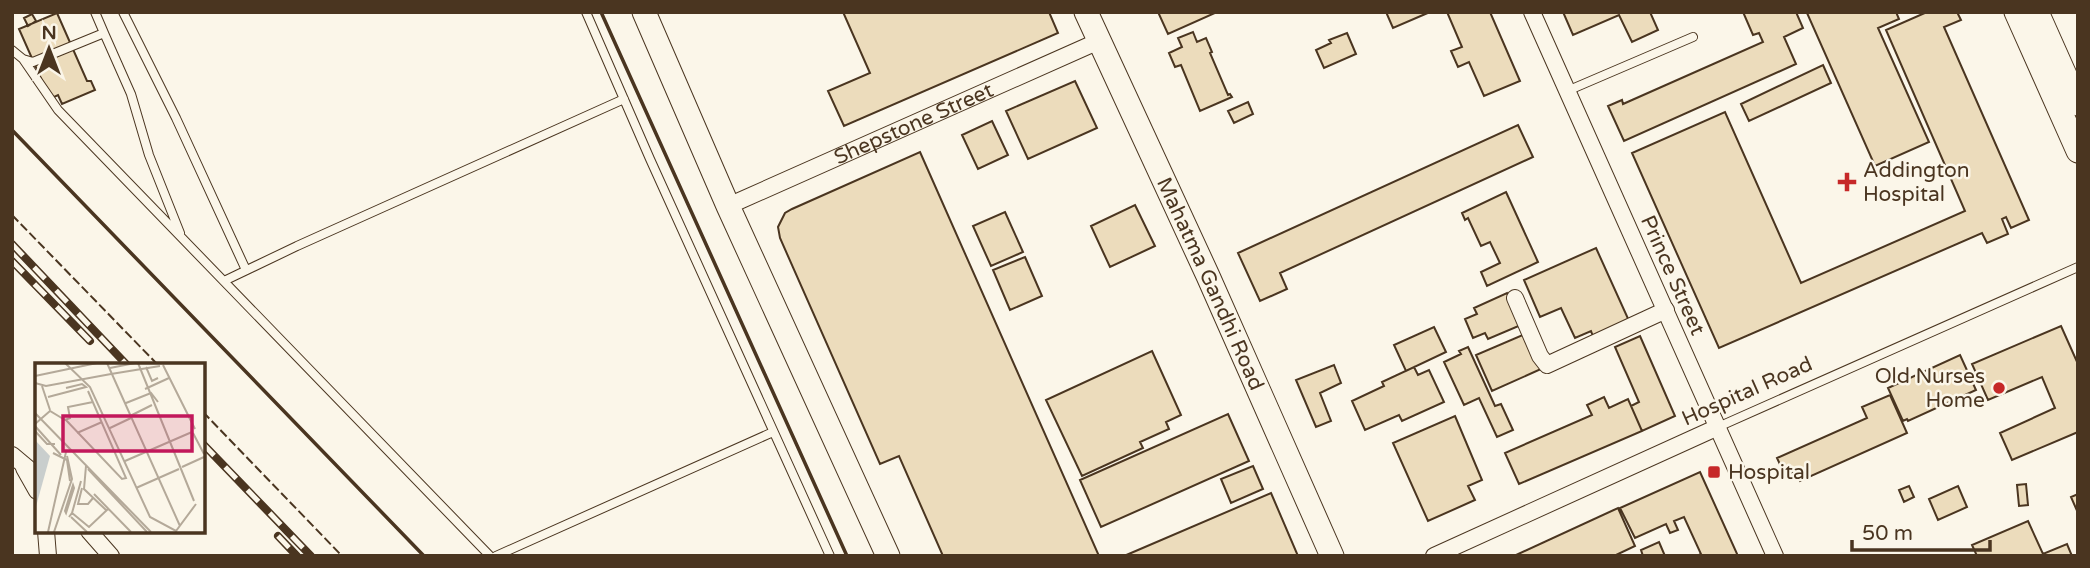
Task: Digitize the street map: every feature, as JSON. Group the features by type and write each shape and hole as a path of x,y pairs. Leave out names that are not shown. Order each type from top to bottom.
{"main road":[{"path":"644,12 728,206 888,556"},
{"name":"Mahatma Gandhi Road","path":"1086,12 1208,276 1332,556"},
{"path":"2016,12 2078,151"},
{"path":"2037,12 2078,104"}],"street":[{"name":"Prince Street","path":"1532,12 1775,556"},
{"name":"Shepstone Street","path":"728,206 1099,41"},
{"path":"1515,298 1540,356 1547,365 1666,310"},
{"name":"Hospital Road","path":"1434,556 1718,427"},
{"path":"18,461 35,474"},
{"path":"18,461 35,488"},
{"path":"46,533 48,556"},
{"path":"91,533 111,555"}],"lane":[{"path":"95,12 131,94 149,155 180,236"},
{"path":"123,12 176,118 246,270"},
{"path":"586,12 830,556"},
{"path":"23,59 33,62 104,33"},
{"path":"1567,91 1693,37"},
{"path":"12,50 23,59 58,110 490,556"},
{"path":"224,281 624,99"},
{"name":"Hospital Road","path":"1718,427 2078,267"},
{"path":"496,556 773,432"}],"building":[{"path":"843,12 1049,12 1058,33 844,126 828,91 870,73"},
{"path":"1158,12 1214,12 1215,13 1168,34"},
{"path":"1386,12 1430,12 1393,28"},
{"path":"1447,12 1490,12 1520,81 1484,96 1469,62 1458,67 1451,51 1462,47"},
{"path":"1563,12 1650,12 1658,30 1632,42 1619,15 1573,35"},
{"path":"1743,12 1796,12 1803,28 1784,37 1796,64 1624,141 1608,106 1622,100 1623,104 1763,42 1759,33 1753,35"},
{"path":"1896,12 1899,19 1878,28 1929,142 1875,166 1807,13"},
{"path":"1927,12 1957,12 1961,20 1944,27 2029,220 2011,228 2006,217 2002,219 2008,234 1987,243 1982,233 1719,348 1632,153 1725,112 1801,283 1965,211 1886,30"},
{"path":"57,13 87,81 91,81 95,90 62,104 58,95 50,99 19,29"},
{"path":"32,14 36,21 28,26 24,18"},
{"path":"1193,32 1197,42 1206,38 1228,95 1232,97 1200,111 1181,65 1175,67 1169,53 1182,47 1178,38"},
{"path":"1347,33 1356,54 1324,68 1316,50 1331,43 1329,40"},
{"path":"1823,65 1831,83 1749,121 1741,104"},
{"path":"1075,81 1097,128 1028,159 1006,111"},
{"path":"1248,102 1253,114 1234,123 1228,111"},
{"path":"992,121 1008,155 978,169 962,135"},
{"path":"1518,125 1533,157 1280,273 1287,289 1260,301 1238,253"},
{"path":"920,152 1099,556 943,556 899,456 880,464 780,238 778,227 785,213 792,209"},
{"path":"1506,192 1538,262 1487,286 1481,272 1500,263 1490,242 1481,246 1468,218 1465,220 1462,213"},
{"path":"1135,205 1155,246 1110,267 1091,226"},
{"path":"1005,212 1023,252 991,266 973,226"},
{"path":"1596,248 1630,323 1594,339 1591,331 1575,338 1561,308 1540,317 1524,280"},
{"path":"1025,257 1042,296 1010,310 993,270"},
{"path":"1507,293 1521,325 1488,339 1485,333 1473,338 1465,319 1477,314 1474,308"},
{"name":"Old Nurses Home","path":"2061,326 2078,364 2078,432 2012,460 2000,433 2055,408 2042,377 1988,400 1972,364"},
{"path":"1434,327 1446,352 1406,371 1394,345"},
{"path":"1525,334 1541,369 1492,391 1476,355"},
{"path":"1640,336 1675,416 1642,431 1631,406 1639,402 1615,347"},
{"path":"1468,347 1495,406 1501,404 1513,430 1497,437 1479,398 1464,405 1444,362 1461,354 1459,351"},
{"path":"1152,351 1181,415 1166,422 1169,429 1140,442 1143,448 1082,476 1046,400"},
{"path":"1960,355 1976,390 1903,421 1888,388"},
{"path":"1334,365 1341,383 1320,393 1331,421 1316,427 1296,380"},
{"path":"1414,367 1418,375 1429,370 1444,402 1402,421 1399,415 1365,430 1352,401 1384,386 1382,382"},
{"path":"1890,395 1907,433 1800,481 1796,471 1785,475 1777,458 1867,418 1862,407"},
{"path":"1604,397 1609,408 1628,399 1642,431 1519,484 1505,453 1592,415 1587,405"},
{"path":"1228,414 1249,461 1101,527 1080,480"},
{"path":"1455,416 1482,480 1468,486 1475,500 1428,521 1393,443"},
{"path":"1253,466 1263,489 1231,503 1221,479"},
{"path":"1700,472 1738,556 1697,556 1701,554 1684,517 1674,521 1678,530 1670,533 1666,524 1635,538 1620,508"},
{"path":"2026,484 2028,505 2019,506 2017,485"},
{"path":"1909,486 1914,497 1904,502 1899,490"},
{"path":"1958,486 1967,507 1938,520 1929,499"},
{"path":"1271,493 1298,556 1124,556"},
{"path":"2078,494 2078,513 2071,497"},
{"path":"1618,508 1635,546 1614,556 1514,556"},
{"path":"2028,521 2043,554 2067,544 2072,556 1977,556 1972,545"},
{"path":"1659,542 1665,556 1643,556 1641,550"}],"railway":[{"path":"12,244 125,363"},
{"path":"12,261 90,341"},
{"path":"205,446 311,556"},
{"path":"278,536 297,556"}],"fence":[{"path":"12,215 156,363"},
{"path":"205,414 342,556"}],"wall":[{"path":"601,12 847,556"},
{"path":"12,130 424,556"}],"place":[{"name":"Addington Hospital","path":"1847,182"},
{"name":"Old Nurses Home","path":"1999,388"},
{"name":"Hospital","path":"1714,472"}]}
